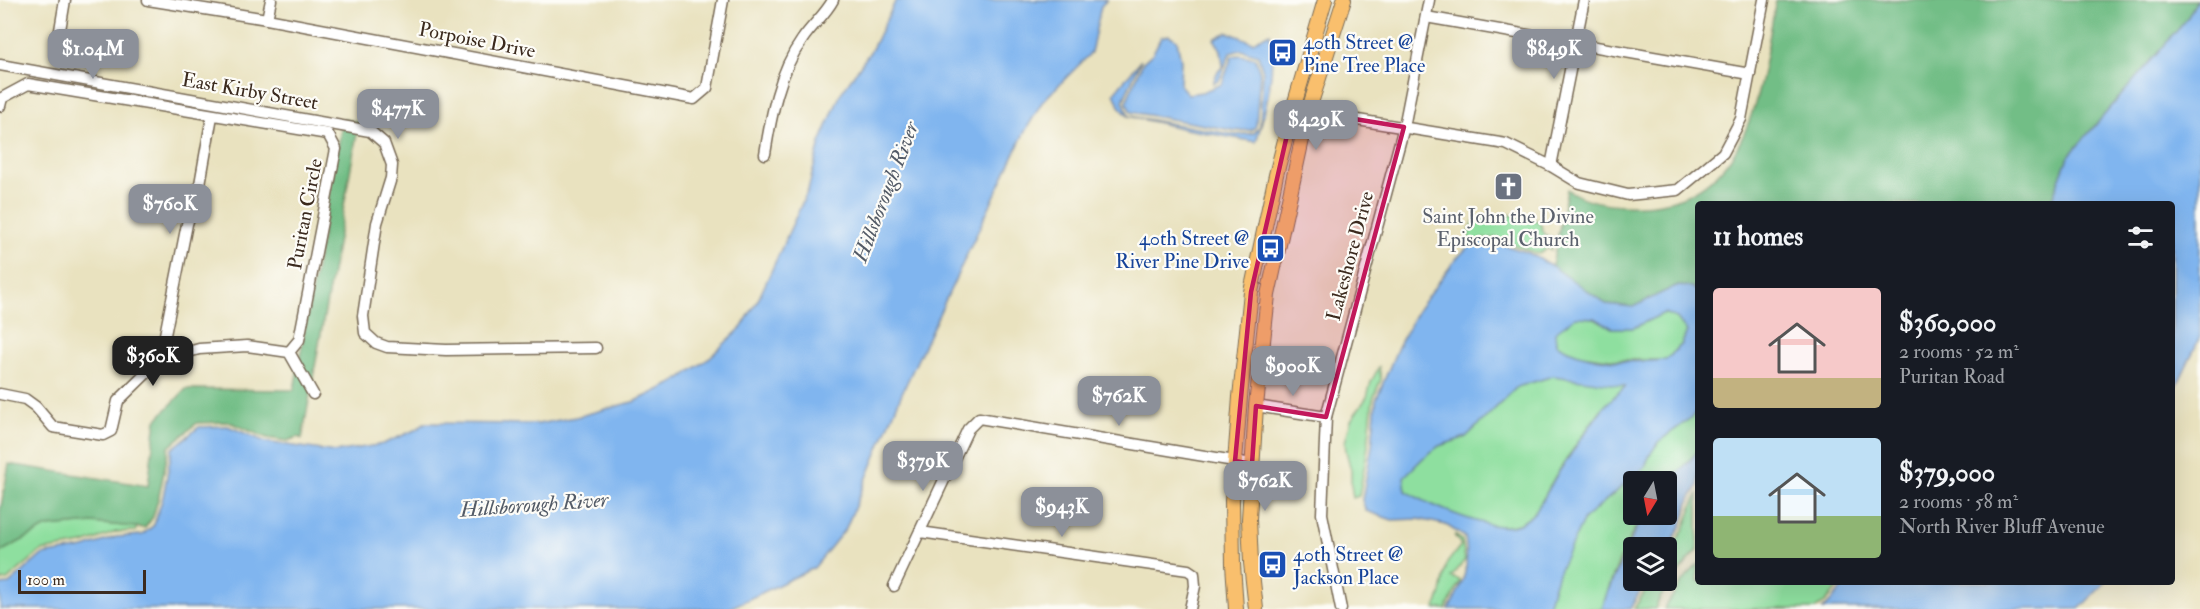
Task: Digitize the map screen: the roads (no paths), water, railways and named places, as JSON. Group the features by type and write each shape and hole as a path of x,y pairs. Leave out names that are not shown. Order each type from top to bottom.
{"main road":[{"path":"1236,609 1232,511 1251,292 1276,175 1325,0"},
{"path":"1256,609 1249,519 1256,406 1268,295 1308,112 1344,0"},
{"path":"1251,292 1268,295"}],"street":[{"path":"59,36 65,0"},
{"name":"Porpoise Drive","path":"148,0 267,19 694,99 707,88 723,0"},
{"path":"267,19 271,0"},
{"path":"765,154 769,129 786,68 801,40 833,0"},
{"name":"Lakeshore Drive","path":"1341,609 1322,514 1326,417 1404,127 1429,0"},
{"path":"1551,166 1584,0"},
{"path":"1293,109 1506,144 1551,166 1579,183 1628,195 1678,189 1723,153 1741,119 1764,0"},
{"path":"1426,17 1750,74"},
{"name":"East Kirby Street","path":"0,65 370,131 384,143 393,165 377,223 363,316 365,333 376,343 387,347 446,350 596,348"},
{"name":"Puritan Circle","path":"0,106 2,98 27,84 328,134 336,149 299,340 289,352"},
{"path":"160,360 187,224 200,184 212,116"},
{"path":"0,394 25,399 36,407 53,426 103,435 111,430 118,401 160,360 199,349 247,346 289,352 313,394"},
{"path":"1256,406 1326,417"},
{"path":"894,586 968,429 979,418 1252,464"},
{"path":"920,532 1188,570 1194,574 1195,586 1190,609"}],"water":[{"name":"Hillsborough River","path":"896,0 1107,0 1101,6 1091,53 1043,101 1024,133 902,393 846,528 814,568 728,609 0,609 0,585 9,584 42,555 84,548 116,537 142,535 154,525 163,497 172,449 199,427 228,426 266,442 336,452 383,444 417,429 424,423 538,424 576,417 636,401 675,382 708,359 742,327 759,298 808,190 820,143 841,93 872,49"},
{"path":"2197,0 2200,0 2200,337 2175,390 2175,201 2051,201 2068,157 2187,19"},
{"path":"1227,32 1253,42 1270,33 1271,74 1264,115 1256,142 1128,116 1119,106 1114,93 1141,60 1123,101 1129,116 1236,135 1254,133 1260,126 1263,72 1258,55 1241,50 1230,53 1219,81 1213,83 1223,66 1221,50 1214,39"},
{"path":"1169,35 1177,40 1181,61 1180,85 1188,94 1202,92 1222,84 1232,56 1255,58 1260,72 1256,126 1252,130 1237,131 1131,112 1126,102 1143,62 1153,53 1161,37"},
{"path":"1495,242 1529,253 1552,266 1606,304 1633,307 1676,286 1692,287 1695,290 1695,413 1662,439 1640,471 1623,471 1623,486 1584,519 1558,573 1547,609 1449,609 1459,591 1466,566 1465,537 1446,525 1418,519 1392,520 1366,511 1362,500 1372,446 1376,400 1398,347 1419,308 1456,259 1472,243","holes":["1664,313 1677,318 1687,331 1682,344 1666,360 1638,361 1610,360 1582,355 1556,344 1555,332 1576,317 1595,318 1612,328 1633,328","1553,376 1626,386 1609,401 1558,473 1542,502 1532,515 1519,524 1508,526 1479,522 1445,510 1406,491 1404,477 1423,458 1439,446 1466,437 1517,387"]},
{"path":"1695,454 1695,491 1675,537 1632,537 1638,525 1677,525 1677,474"},
{"path":"1623,558 1623,591 1640,591 1630,609 1602,609"},
{"path":"1844,585 2103,585 2079,609 1822,609"}],"place":[{"name":"40th Street @ Pine Tree Place","path":"1282,53"},
{"name":"Saint John the Divine Episcopal Church","path":"1508,186"},
{"name":"40th Street @ River Pine Drive","path":"1270,249"},
{"name":"40th Street @ Jackson Place","path":"1272,565"}]}
